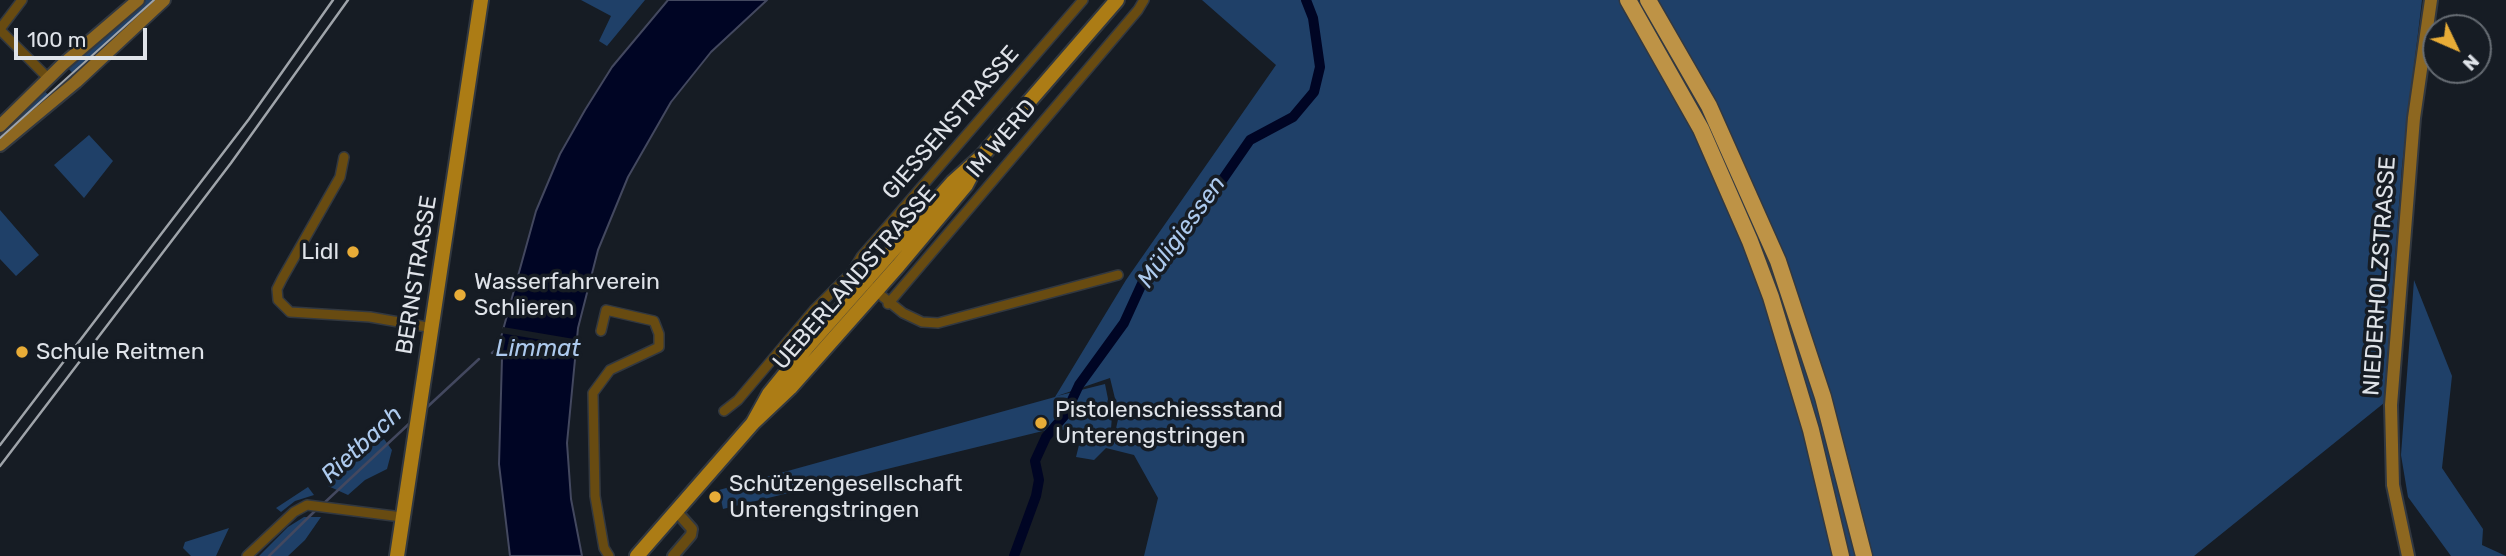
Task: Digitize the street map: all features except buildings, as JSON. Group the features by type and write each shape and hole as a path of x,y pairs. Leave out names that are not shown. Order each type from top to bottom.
{"highway":[{"path":"1628,0 1707,141 1772,297 1811,430 1841,556"},
{"path":"1647,0 1720,128 1778,261 1824,397 1864,556"},
{"path":"1772,297 1782,313 1801,371 1848,556"}],"main road":[{"path":"0,126 48,78 138,0"},
{"path":"0,145 164,0"},
{"name":"BERNSTRASSE","path":"397,556 481,0"},
{"name":"UEBERLANDSTRASSE","path":"637,556 752,423 790,388 953,182 982,156 1117,0"},
{"name":"NIEDERHOLZSTRASSE","path":"2407,556 2393,485 2391,405 2414,118 2431,0"},
{"path":"48,78 61,93"}],"street":[{"path":"22,0 0,29 48,78"},
{"name":"GIESSENSTRASSE","path":"724,411 738,400 814,310 852,272 861,257 1083,0"},
{"name":"IM WERD","path":"888,304 1139,10 1144,0"},
{"path":"344,157 340,177 277,289 278,300 290,312 370,317 433,328"},
{"path":"852,272 888,304 922,322 939,323 1118,275"},
{"path":"601,331 606,310 654,321 659,334 659,347 610,370 593,393 595,496 604,548 609,556"},
{"path":"247,556 294,512 314,504 402,517"},
{"path":"673,556 691,535 692,528 676,511"}],"shaded area":[{"path":"142,0 159,0 76,77 67,67"},
{"path":"581,0 645,0 607,46 599,41 611,16"},
{"path":"1202,0 2422,0 2402,166 2384,403 2194,556 1144,556 1158,498 1134,455 1106,448 1094,460 1076,457 1081,437 1115,433 1119,415 1110,378 1057,396 1105,384 1111,414 1107,415 1112,416 1111,429 1047,430 723,509 719,490 1055,397 1126,280 1276,65"},
{"path":"43,90 51,97 0,141 0,130"},
{"path":"89,135 113,161 84,198 54,165"},
{"path":"0,210 39,255 16,276 0,259"},
{"path":"2414,280 2452,376 2442,468 2483,529 2482,545 2506,556 2451,556 2408,497 2401,455"},
{"path":"384,439 392,450 387,469 365,480 348,495 328,486 327,480 344,469 357,450"},
{"path":"308,487 314,495 295,501 281,512 276,508"},
{"path":"304,517 321,517 305,540 288,556 259,556 288,527"},
{"path":"229,528 216,556 191,556 183,548 185,542"}],"water":[{"name":"Limmat","path":"668,0 767,0 711,52 671,102 628,177 598,250 578,328 567,443 571,499 582,556 510,556 499,464 502,358 498,348 536,211 560,154 585,110 612,67"}],"pier":[{"path":"503,327 580,340 579,346 500,333"}],"waterway":[{"name":"Müligiessen","path":"1014,556 1036,496 1039,480 1035,461 1046,437 1065,415 1079,385 1124,323 1145,277 1214,192 1250,140 1293,117 1314,92 1320,67 1313,18 1306,0"},
{"name":"Rietbach","path":"492,353 500,346"},
{"name":"Rietbach","path":"424,410 479,359"},
{"name":"Rietbach","path":"322,505 412,421"},
{"name":"Rietbach","path":"269,556 317,509"}],"tram line":[{"path":"0,138 154,0"}],"railway":[{"path":"0,445 249,119 333,0"},
{"path":"0,466 231,163 348,0"}],"place":[{"name":"Lidl","path":"353,252"},
{"name":"Wasserfahrverein Schlieren","path":"460,295"},
{"name":"Schule Reitmen","path":"22,352"},
{"name":"Pistolenschiessstand Unterengstringen","path":"1041,423"},
{"name":"Schützengesellschaft Unterengstringen","path":"715,497"}]}
